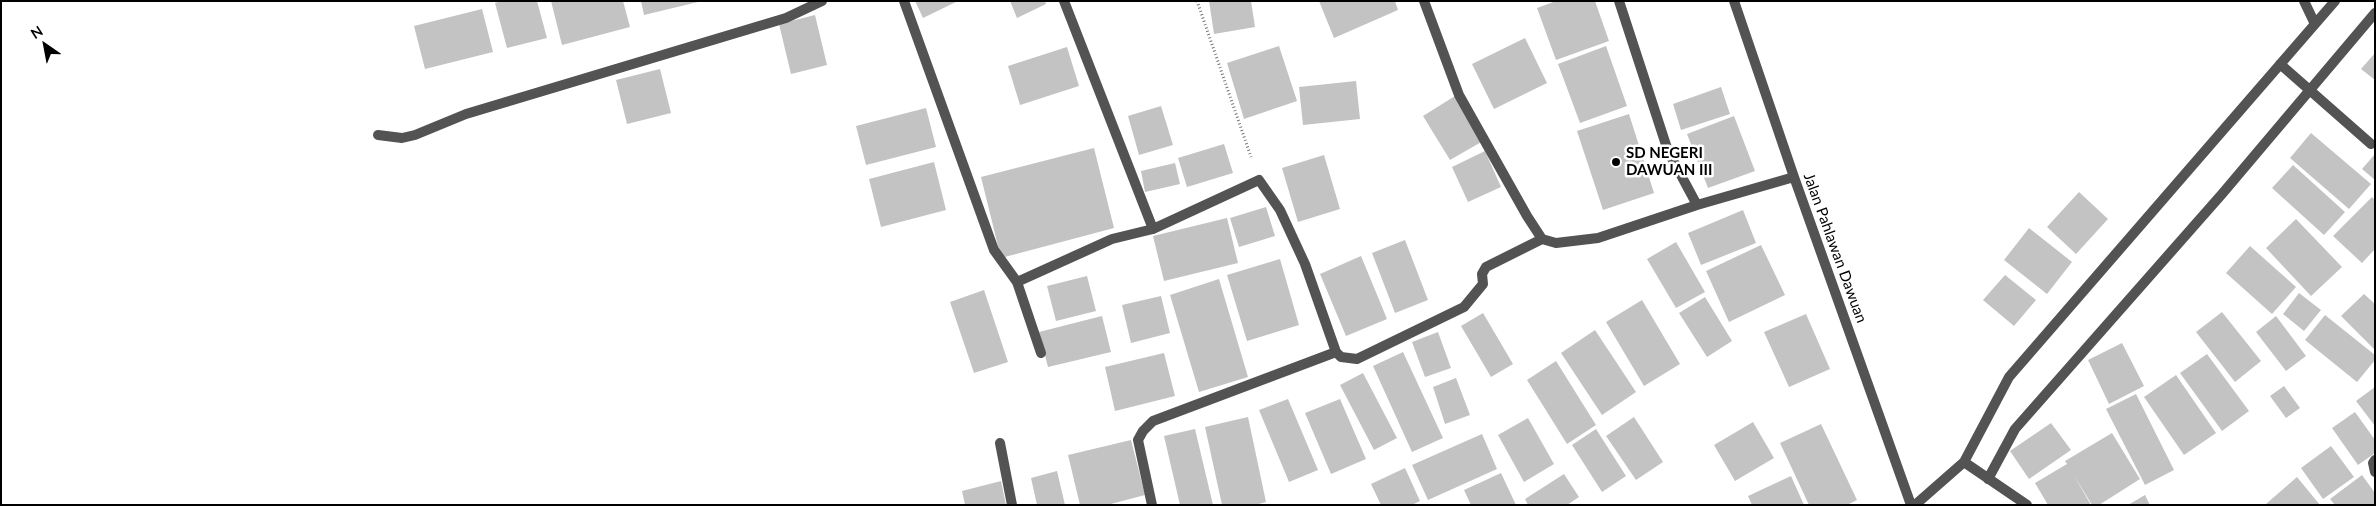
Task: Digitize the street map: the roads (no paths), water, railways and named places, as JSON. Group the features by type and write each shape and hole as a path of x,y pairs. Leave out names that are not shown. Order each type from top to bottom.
{"street":[{"path":"378,135 402,138 415,135 466,114 786,18 822,1"},
{"path":"904,1 994,250 1017,282 1041,353"},
{"path":"1064,1 1153,229"},
{"path":"1424,1 1459,95 1542,239 1556,243 1598,238 1697,205 1794,177"},
{"path":"1619,1 1668,151 1697,205"},
{"name":"Jalan Pahlawan Dawuan","path":"1734,1 1794,177 1913,505"},
{"path":"2304,1 2315,24"},
{"path":"1913,505 1953,473 1968,465 2009,377 2334,1"},
{"path":"1987,478 2015,428 2222,194 2375,13"},
{"path":"2280,64 2371,144"},
{"path":"1017,282 1112,240 1153,229 1259,180 1280,210 1301,255 1336,352 1342,358 1357,358 1464,307 1483,284 1482,274 1486,268 1542,239"},
{"path":"1152,505 1138,440 1143,431 1153,421 1336,352"},
{"path":"1000,443 1012,505"},
{"path":"2375,460 2373,463 2375,472"},
{"path":"1968,465 2027,505"}],"place":[{"name":"SD NEGERI DAWUAN III","path":"1616,162"}]}
